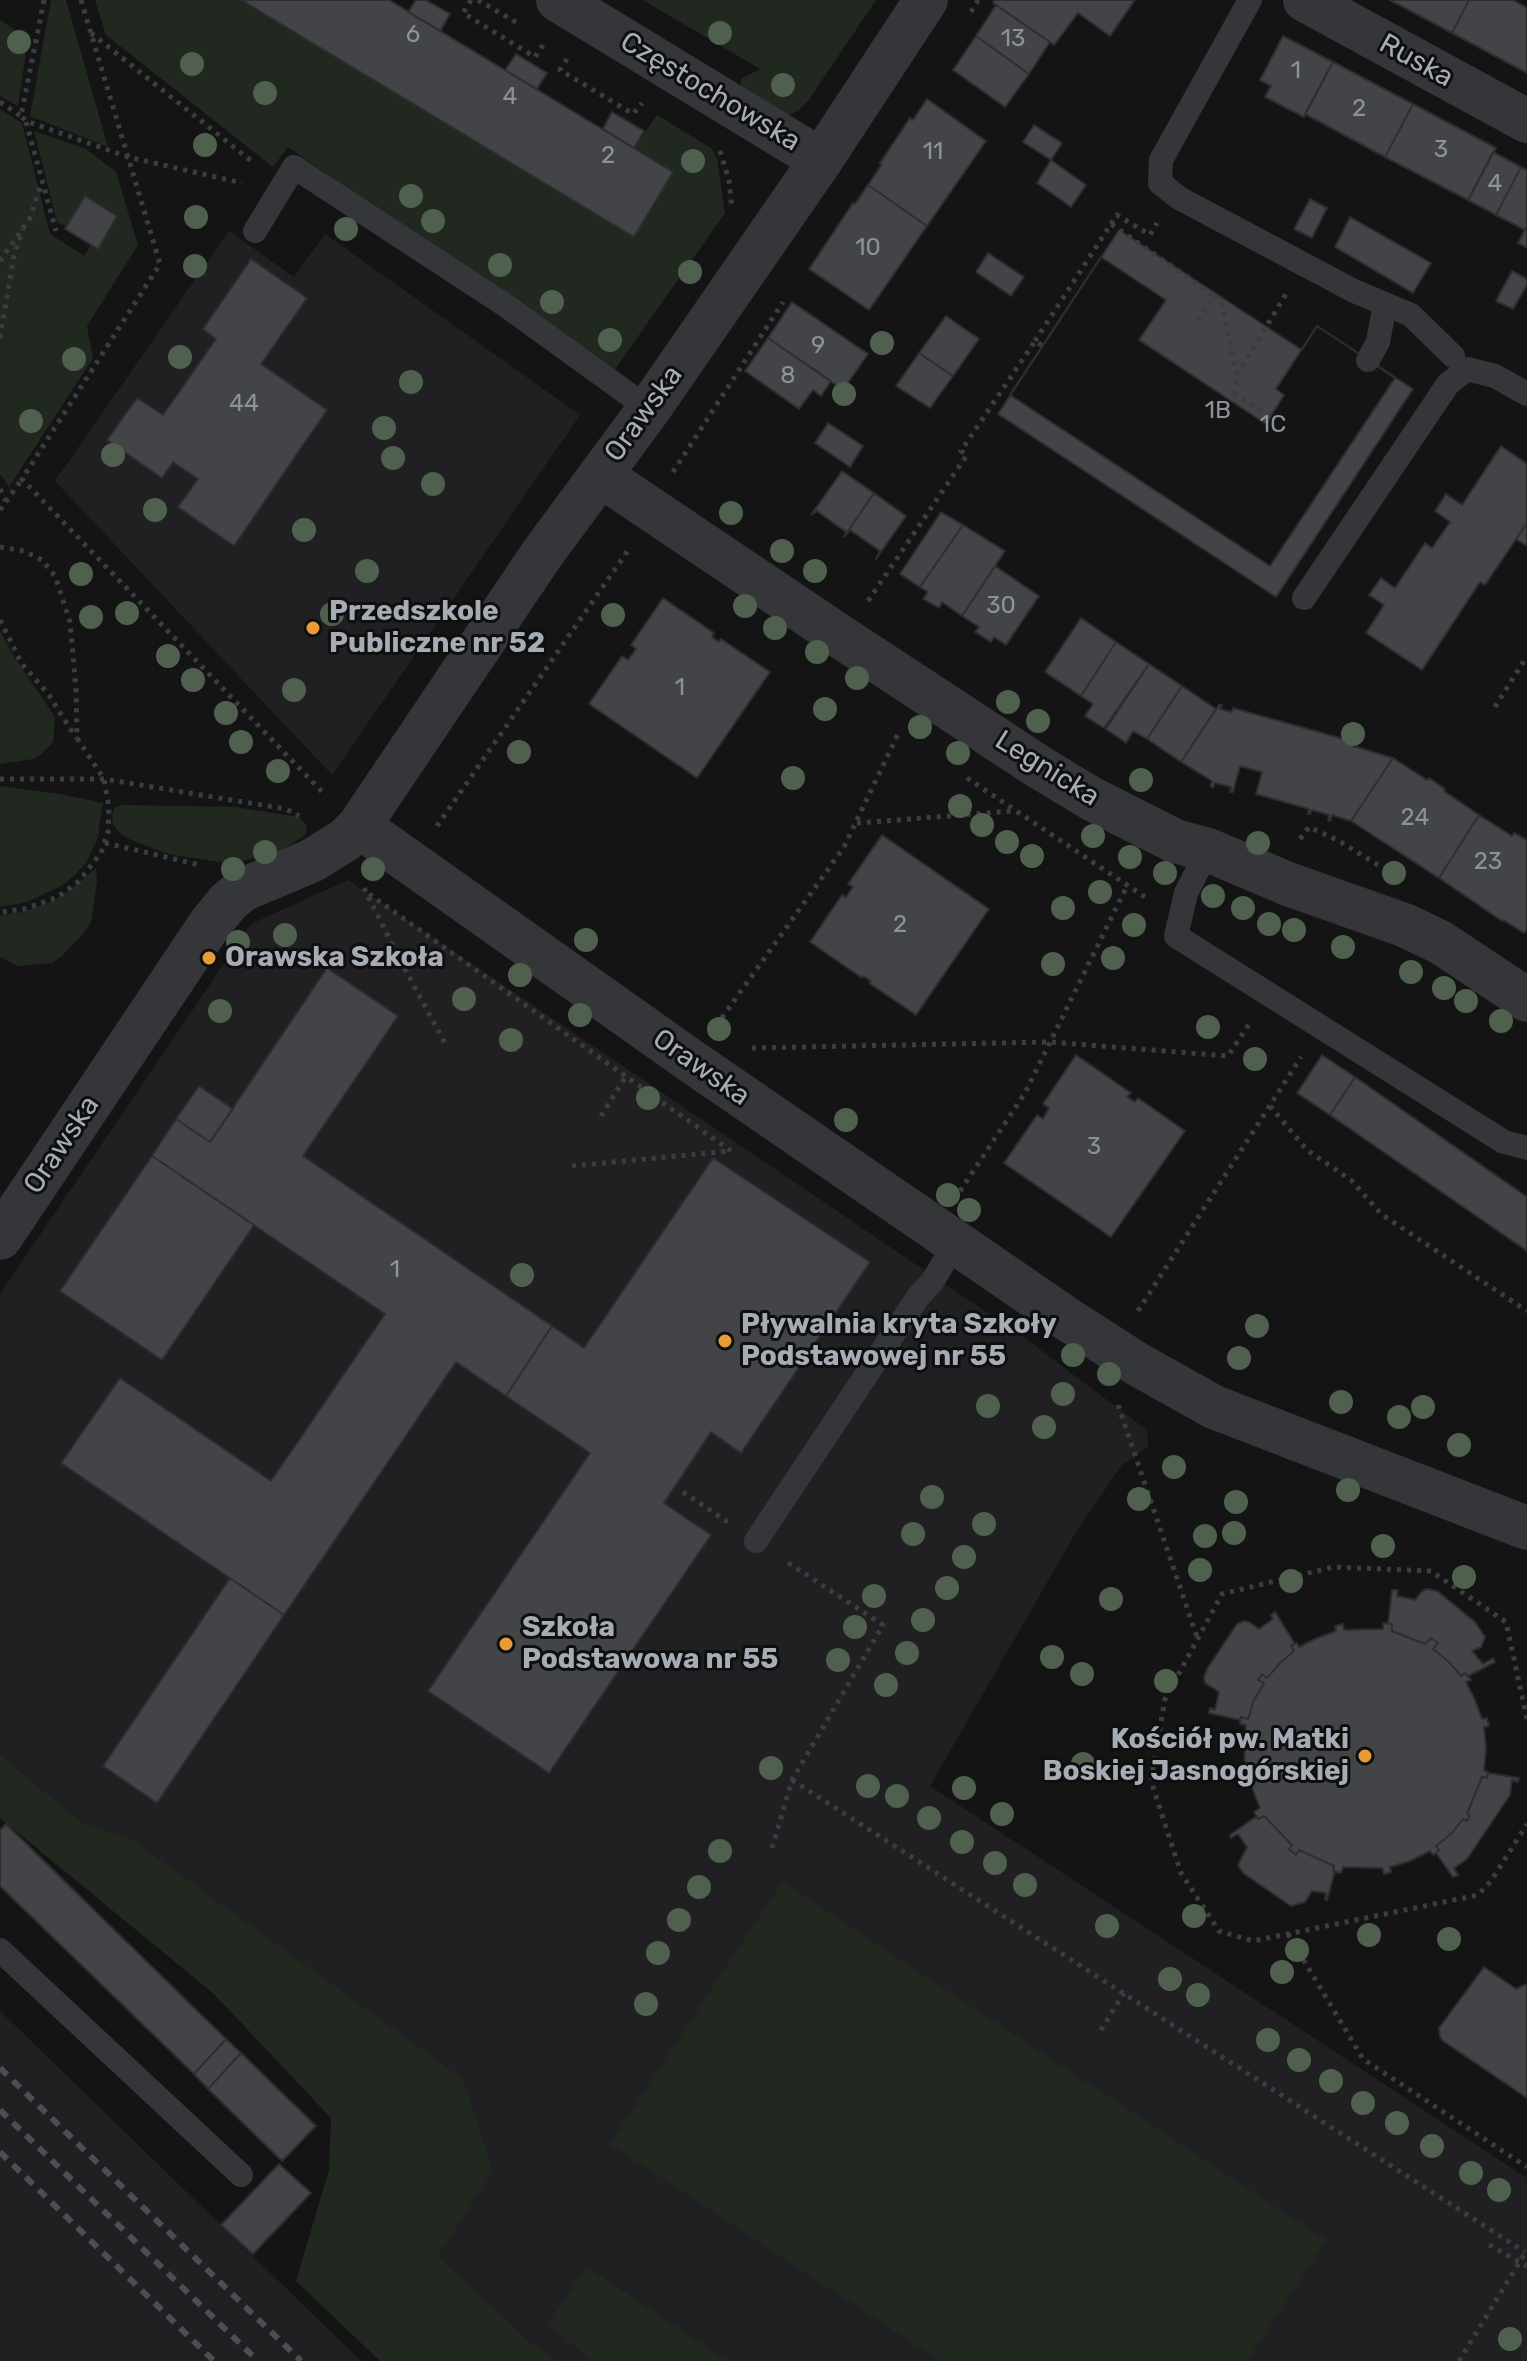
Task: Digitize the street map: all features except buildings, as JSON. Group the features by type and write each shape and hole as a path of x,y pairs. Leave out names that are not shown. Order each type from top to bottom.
{"street":[{"name":"Orawska","path":"0,1238 204,933 228,902 242,890 311,861 340,825 649,409 821,160 926,0"},
{"name":"Ruska","path":"1305,0 1527,121"},
{"name":"Częstochowska","path":"552,20 821,160"},
{"name":"Legnicka","path":"600,475 841,637 1092,799 1175,841 1208,850 1288,884 1404,925 1440,942 1527,1000"},
{"name":"Orawska","path":"340,825 411,864 691,1061 1113,1349 1214,1407 1527,1528"}],"lane":[{"path":"1250,0 1161,160 1160,183 1179,198 1354,291 1411,315 1453,356"},
{"path":"255,231 294,167 505,305 649,409"},
{"path":"1368,360 1378,342 1385,304"},
{"path":"1304,598 1448,384 1467,369 1495,376 1527,394"},
{"path":"1208,850 1186,893 1176,936 1504,1142 1527,1148"},
{"path":"756,1541 918,1297 932,1282 946,1236"},
{"path":"0,1950 241,2175"}],"path":[{"path":"44,0 23,118 56,231"},
{"path":"0,510 160,264 81,0"},
{"path":"471,0 463,13 535,57 552,20"},
{"path":"90,32 280,188"},
{"path":"569,55 560,70 633,114 645,99"},
{"path":"0,102 23,118 128,157 280,188"},
{"path":"717,143 729,180 733,215"},
{"path":"0,261 30,218 42,184"},
{"path":"841,637 967,455 961,451 1117,215 1150,235 1161,216"},
{"path":"1111,224 1221,301 1237,375"},
{"path":"0,338 14,256 23,229"},
{"path":"1270,417 1231,396 1237,375 1292,283"},
{"path":"1194,326 1214,296"},
{"path":"1035,341 1043,346"},
{"path":"22,479 340,825 399,958 446,1045"},
{"path":"0,489 6,501"},
{"path":"0,547 24,551 42,560 55,576 70,622 77,738"},
{"path":"369,893 411,864 630,547"},
{"path":"0,620 22,664 49,695 104,779 109,808 108,832 101,853 79,881 58,897 24,909 0,912"},
{"path":"1495,707 1527,656"},
{"path":"691,1061 844,847 899,732"},
{"path":"0,779 104,779 286,809 310,821 340,825"},
{"path":"856,823 1015,811"},
{"path":"1292,849 1309,827 1380,866"},
{"path":"946,1236 1025,1093 1127,886"},
{"path":"369,893 731,1151 572,1166"},
{"path":"739,1049 1050,1042 1228,1056 1269,993"},
{"path":"1198,1640 1113,1392 1113,1349 1322,1026"},
{"path":"601,1116 626,1076"},
{"path":"1270,1106 1307,1150 1351,1180 1381,1214 1527,1311"},
{"path":"1527,1719 1506,1622 1431,1571 1333,1567 1222,1594 1165,1699 1151,1781 1181,1873 1219,1931 1253,1941 1478,1895 1491,1881 1527,1824"},
{"path":"772,1848 792,1780 883,1625"},
{"path":"792,1780 1526,2251 1459,2361"},
{"path":"1288,1934 1363,2059 1527,2167"},
{"path":"1101,2030 1124,1993"},
{"path":"1489,2245 1527,2266"}],"shaded area":[{"path":"51,0 66,0 108,147 30,116"},
{"path":"95,0 241,0 634,237 673,172 634,148 657,115 711,148 717,158 725,213 613,372 288,147 273,167 106,35"},
{"path":"643,0 876,0 808,101 783,119 740,92 741,79 760,69"},
{"path":"0,20 28,39 18,106 0,96"},
{"path":"0,109 22,123 50,234 84,256 91,245 98,249 117,216 85,196 66,227 57,222 34,131 86,149 116,172 138,245 87,326 93,358 9,487 0,474"},
{"name":"Przedszkole Publiczne nr 52","path":"229,231 294,277 325,234 580,415 332,775 55,481"},
{"path":"0,630 55,717 53,742 42,754 33,759 0,764"},
{"path":"0,786 103,803 97,840 86,863 74,876 61,886 27,902 0,907"},
{"path":"122,805 234,807 299,817 307,826 305,835 284,849 236,863 219,862 168,854 129,839 113,824 115,808"},
{"path":"96,868 91,922 62,956 52,963 17,966 0,957 0,915 23,912 53,901"},
{"name":"Szkoła Podstawowa nr 55","path":"348,880 1026,1339 1147,1430 1148,1447 1121,1466 1076,1532 930,1786 1527,2178 1527,2361 558,2361 529,2341 438,2256 492,2170 125,1835 84,1824 0,1755 0,1294 251,924"},
{"path":"0,1755 84,1824 125,1835 463,2079 493,2170 438,2256 529,2341 558,2361 380,2361 296,2281 329,2170 331,2118 214,1994 0,1818"},
{"path":"782,1882 1326,2240 1247,2361 940,2361 610,2144"},
{"path":"0,2011 361,2361 0,2361"},
{"path":"587,2267 727,2361 592,2361 548,2323"}],"railway":[{"path":"0,2068 301,2361"},
{"path":"0,2110 258,2361"},
{"path":"0,2152 214,2361"}],"place":[{"name":"Przedszkole Publiczne nr 52","path":"313,628"},
{"name":"Orawska Szkoła","path":"209,958"},
{"name":"Pływalnia kryta Szkoły Podstawowej nr 55","path":"725,1341"},
{"name":"Szkoła Podstawowa nr 55","path":"506,1644"},
{"name":"Kościół pw. Matki Boskiej Jasnogórskiej","path":"1365,1756"}]}
